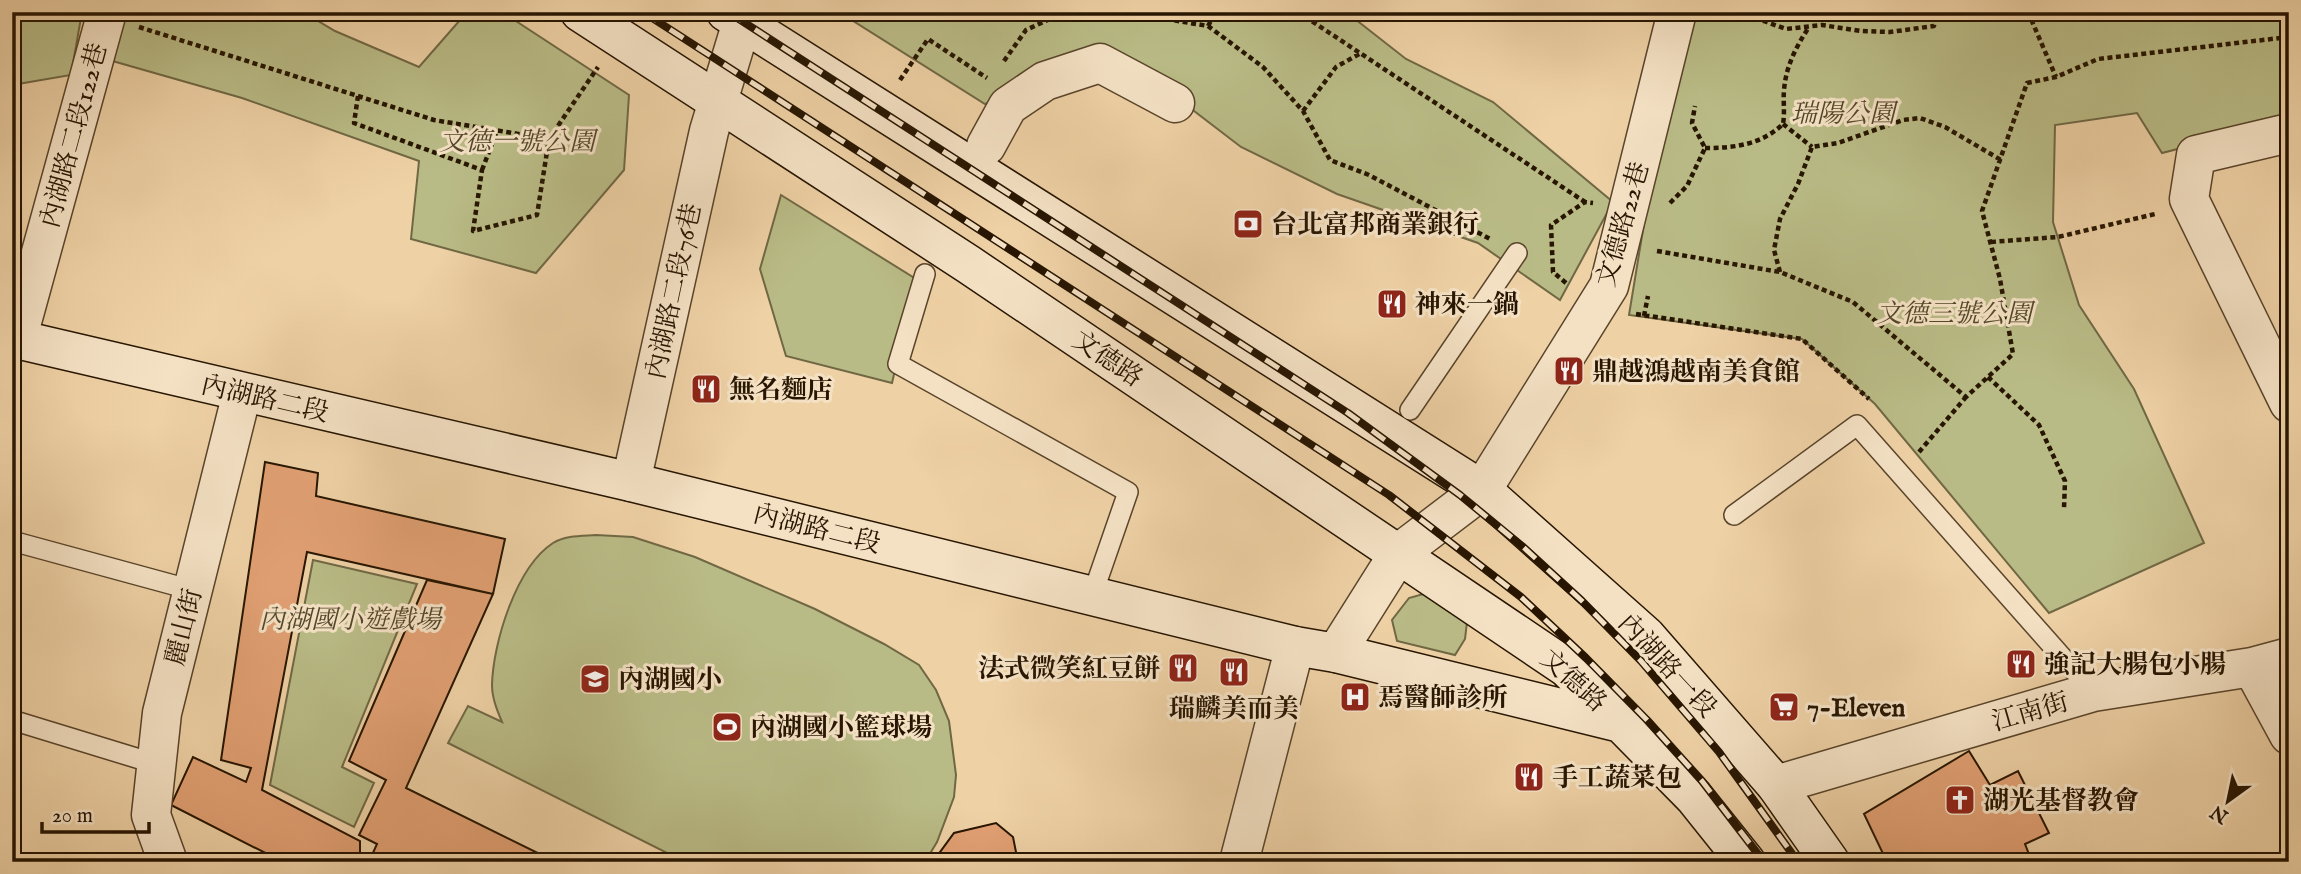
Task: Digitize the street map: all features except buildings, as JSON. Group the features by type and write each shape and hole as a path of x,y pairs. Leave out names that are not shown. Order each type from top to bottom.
{"street":[{"name":"文德路","path":"580,12 979,272 1399,553 1567,668 1621,723"},
{"name":"文德路22巷","path":"1482,490 1609,286 1678,12"},
{"name":"內湖路二段122巷","path":"15,339 106,14"},
{"name":"內湖路二段76巷","path":"631,482 738,16"},
{"path":"738,16 1482,490 1399,553 1336,653"},
{"path":"986,146 1008,106 1045,81 1100,63 1175,103"},
{"path":"2287,396 2189,199 2196,155 2289,133"},
{"name":"內湖路二段","path":"15,339 631,482 1295,646 1336,653 1621,723"},
{"name":"麗山街","path":"168,862 150,814 162,713 242,393"},
{"name":"內湖路一段","path":"1482,490 1646,636 1776,785 1830,862"},
{"path":"1239,862 1295,646"},
{"name":"江南街","path":"1776,785 2093,692 2252,667 2289,657"},
{"path":"2252,667 2289,735"},
{"path":"1621,723 1694,797 1746,862"}],"lane":[{"path":"1410,410 1517,253"},
{"path":"925,274 898,364 1128,492 1092,596"},
{"path":"1734,515 1857,425 2093,692"},
{"path":"12,541 192,590"},
{"path":"12,720 156,764"}],"path":[{"path":"1124,12 1208,26 1263,67 1303,111 1330,160 1369,175 1553,272 1596,307"},
{"path":"1208,26 1216,12"},
{"path":"1298,12 1585,202 1627,212"},
{"path":"1739,12 1786,29 1822,25 1890,32 1934,26 1936,12"},
{"path":"2028,12 2056,77"},
{"path":"106,14 434,120 549,139"},
{"path":"1704,148 1736,148 1758,141 1783,124 1789,60 1810,26"},
{"path":"1917,454 1966,397 2013,354 2000,279 1982,211 2027,83 2056,77 2098,59 2289,37"},
{"path":"895,88 928,39 991,81"},
{"path":"1303,111 1336,67 1361,52"},
{"path":"497,131 482,170 473,231 537,215 549,139 603,61"},
{"path":"1667,205 1687,186 1704,148 1692,123 1696,95"},
{"path":"358,96 354,123 482,170"},
{"path":"1783,124 1812,147 1838,144 1903,120 1920,118 1945,127 2001,160"},
{"path":"1780,272 1774,250 1780,219 1798,184 1812,147"},
{"path":"1553,272 1551,225 1585,202"},
{"path":"1991,242 2058,237 2192,206"},
{"path":"1655,264 1660,240"},
{"path":"1657,251 1780,272 1853,302 1966,397"},
{"path":"1644,316 1649,290"},
{"path":"1988,377 2039,425 2065,481 2064,508"}],"green space":[{"path":"12,12 82,12 71,75 12,85"},
{"name":"文德一號公園","path":"122,12 303,12 335,31 419,67 467,12 502,12 629,95 624,170 536,273 411,239 419,161 242,98 109,60"},
{"path":"857,12 1346,12 1406,59 1493,102 1613,202 1560,300 1478,243 1337,194 1241,147 1177,98 1054,65 985,104 847,17"},
{"name":"文德三號公園","path":"1693,12 2289,12 2289,120 2162,153 2137,113 2055,125 2053,222 2079,305 2134,389 2204,543 2049,613 1875,404 1802,339 1629,315 1653,169"},
{"path":"781,195 916,279 892,383 786,356 760,269"},
{"path":"596,535 633,537 695,557 815,609 919,665 936,690 949,721 956,775 954,797 937,842 925,862 685,862 448,743 468,706 502,722 493,695 493,668 509,607 528,569 540,554 558,540"},
{"name":"內湖國小遊戲場","path":"313,560 417,584 342,767 374,783 354,827 270,785"},
{"path":"1423,594 1467,622 1465,639 1455,655 1397,641 1392,620 1409,598"}],"railway":[{"path":"643,12 1389,495 1521,597 1586,658 1702,781 1764,862"},
{"path":"728,12 1348,413 1460,495 1522,546 1582,601 1641,661 1719,752 1798,862"}],"place":[{"name":"台北富邦商業銀行","path":"1248,224"},
{"name":"神來一鍋","path":"1392,304"},
{"name":"鼎越鴻越南美食館","path":"1569,371"},
{"name":"無名麵店","path":"706,389"},
{"name":"強記大腸包小腸","path":"2021,664"},
{"name":"法式微笑紅豆餅","path":"1183,668"},
{"name":"瑞麟美而美","path":"1234,672"},
{"name":"內湖國小","path":"595,679"},
{"name":"焉醫師診所","path":"1355,697"},
{"name":"7-Eleven","path":"1784,707"},
{"name":"內湖國小籃球場","path":"727,727"},
{"name":"手工蔬菜包","path":"1529,777"},
{"name":"湖光基督教會","path":"1960,800"}],"park label":[{"name":"瑞陽公園","path":"1843,113"}]}
